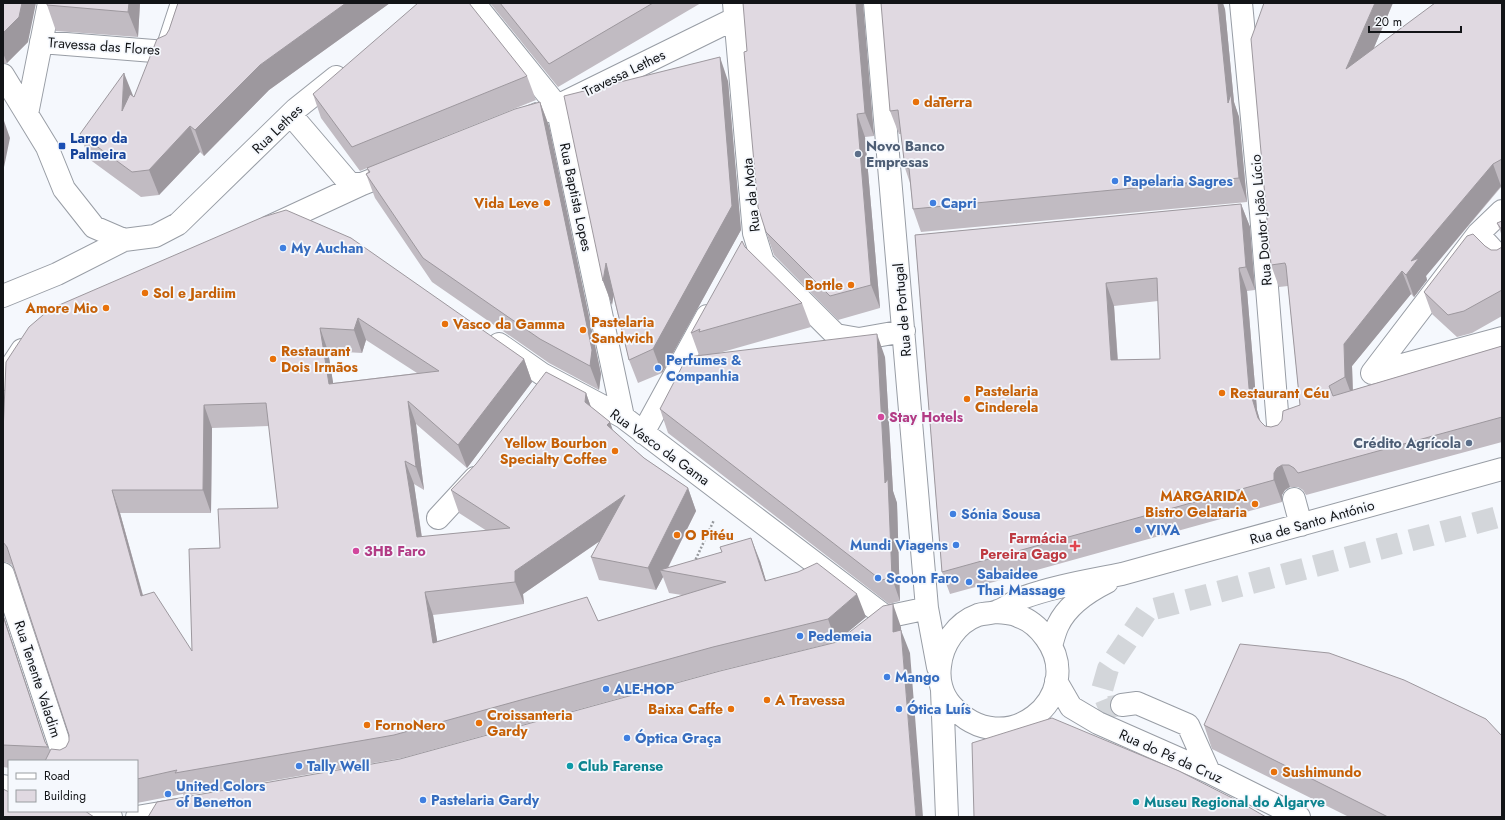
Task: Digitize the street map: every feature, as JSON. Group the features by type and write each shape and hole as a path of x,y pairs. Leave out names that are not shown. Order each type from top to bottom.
{"street":[{"path":"27,114 48,3"},
{"name":"Travessa das Flores","path":"41,42 166,52 182,3"},
{"name":"Rua Baptista Lopes","path":"474,3 557,106 623,417"},
{"name":"Rua de Portugal","path":"875,3 904,246 904,331 924,613 940,680"},
{"name":"Rua Doutor João Lúcio","path":"1241,3 1261,213 1279,437"},
{"name":"Travessa Lethes","path":"500,129 557,106 734,11"},
{"name":"Rua da Mota","path":"734,11 754,233 763,262 836,335 859,339 904,331"},
{"name":"Rua Lethes","path":"124,240 155,236 178,224 290,115 350,66"},
{"path":"3,75 47,147 64,189 94,227 124,240"},
{"path":"290,115 350,184 362,184"},
{"path":"249,236 362,184 413,163"},
{"path":"1502,211 1478,234 1372,373 1502,338"},
{"path":"1237,216 1261,213"},
{"path":"290,218 318,230"},
{"path":"742,253 754,233"},
{"path":"1478,234 1502,260"},
{"path":"3,296 57,274 124,240"},
{"path":"643,432 715,302"},
{"name":"Rua Vasco da Gama","path":"483,332 551,378 623,417 726,495 878,624 924,613"},
{"path":"3,379 28,342 34,337"},
{"path":"536,397 551,378"},
{"path":"438,518 474,479 489,460"},
{"name":"Rua de Santo António","path":"1122,574 1502,469"},
{"path":"1294,499 1300,524"},
{"name":"Rua Tenente Valadim","path":"3,574 65,760"},
{"path":"947,817 940,680 941,655 949,637 964,623 978,616 997,612 1021,599 1061,586 1122,574"},
{"path":"1051,646 1058,624 1087,592 1122,574"},
{"path":"940,680 948,702 961,717 978,726 993,729 1013,728 1034,717 1049,701 1056,681 1057,664 1051,646 1038,627 1018,616 997,612"},
{"name":"Rua do Pé da Cruz","path":"1056,681 1071,707 1098,723 1209,772 1299,817"},
{"path":"1122,705 1137,703 1188,725 1209,772"},
{"path":"137,817 200,806"},
{"path":"101,812 111,817"}],"path":[{"path":"692,567 726,495"}],"building":[{"path":"3,3 22,3 19,17 3,33"},
{"path":"47,3 129,3 128,12 47,5"},
{"path":"178,3 346,3 260,65 195,130 190,126 149,170 132,172 80,134 124,73 122,111 130,94 134,97 157,39 166,35 169,30"},
{"path":"418,3 469,3 527,76 352,147 313,94"},
{"path":"500,3 653,3 549,64"},
{"path":"743,3 856,3 865,113 857,114 871,285 830,296 766,232 758,207 744,52 747,51"},
{"path":"881,3 1218,3 1228,103 1231,94 1239,178 913,209 909,168 905,168 898,110 890,111"},
{"path":"1264,3 1375,3 1346,69 1435,3 1502,3 1502,159 1493,164 1411,261 1419,258 1406,275 1402,271 1344,344 1345,377 1329,386 1333,396 1502,346 1502,417 1298,473 1289,465 1282,465 1277,468 1274,473 1274,480 942,572 915,235 1241,204 1246,267 1239,268 1249,388 1258,418 1265,426 1271,427 1278,425 1282,420 1283,411 1300,405 1286,266 1285,263 1271,265 1251,39","holes":["1157,278 1160,359 1111,360 1106,283"]},
{"path":"720,57 732,206 653,349 629,360 606,263 603,281 564,96"},
{"path":"540,102 592,350 590,366 540,339 423,258 366,174 370,172 367,168 515,109"},
{"path":"286,210 351,238 524,359 458,445 408,401 416,467 405,461 417,537 510,528 451,490 476,464 546,372 586,393 585,402 610,422 607,425 644,458 688,488 648,568 591,557 625,495 515,571 515,582 425,592 433,643 587,597 598,621 726,582 660,570 722,552 720,547 751,538 765,581 798,572 817,563 857,594 828,619 713,647 394,735 175,773 177,770 138,779 138,760 46,760 51,749 60,750 66,747 69,741 69,735 7,547 3,542 3,433 6,362 29,327 50,309 263,217","holes":["358,318 439,371 329,384 320,328 354,330","266,403 278,508 218,509 220,548 189,549 192,651 154,592 141,596 112,490 203,490 204,405"]},
{"path":"1502,221 1502,230 1497,223"},
{"path":"1473,234 1491,250 1497,250 1502,247 1502,290 1464,311 1448,315 1424,292 1467,236"},
{"path":"742,241 745,247 802,303 699,332 700,329 691,333"},
{"path":"877,334 885,483 888,479 892,578 881,580 660,409 687,357"},
{"path":"893,604 893,632 901,630 916,817 148,817 157,802 400,759 720,671 837,642 883,606"},
{"path":"3,616 45,742 48,747 3,745"},
{"path":"1240,644 1329,653 1404,680 1486,719 1502,736 1502,817 1388,817 1204,725"},
{"path":"1052,718 1179,771 1266,817 974,817 972,743"},
{"path":"3,789 8,792 8,812 86,812 94,817 3,817"}],"tunnel":[{"path":"1122,705 1109,707 1102,690 1108,669 1147,611 1502,516"}],"place":[{"name":"daTerra","path":"916,102"},
{"name":"Largo da Palmeira","path":"62,146"},
{"name":"Novo Banco Empresas","path":"858,154"},
{"name":"Papelaria Sagres","path":"1115,181"},
{"name":"Vida Leve","path":"547,203"},
{"name":"Capri","path":"933,203"},
{"name":"My Auchan","path":"283,248"},
{"name":"Bottle","path":"851,285"},
{"name":"Sol e Jardiim","path":"145,293"},
{"name":"Amore Mio","path":"106,308"},
{"name":"Vasco da Gamma","path":"445,324"},
{"name":"Pastelaria Sandwich","path":"583,330"},
{"name":"Restaurant Dois Irmãos","path":"273,359"},
{"name":"Perfumes & Companhia","path":"658,368"},
{"name":"Restaurant Céu","path":"1222,393"},
{"name":"Pastelaria Cinderela","path":"967,399"},
{"name":"Stay Hotels","path":"881,417"},
{"name":"Crédito Agrícola","path":"1469,443"},
{"name":"Yellow Bourbon Specialty Coffee","path":"615,451"},
{"name":"MARGARIDA Bistro Gelataria","path":"1255,504"},
{"name":"Sónia Sousa","path":"953,514"},
{"name":"VIVA","path":"1138,530"},
{"name":"O Pitéu","path":"677,535"},
{"name":"Mundi Viagens","path":"956,545"},
{"name":"Farmácia Pereira Gago","path":"1075,546"},
{"name":"3HB Faro","path":"356,551"},
{"name":"Scoon Faro","path":"878,578"},
{"name":"Sabaidee Thai Massage","path":"969,582"},
{"name":"Pedemeia","path":"800,636"},
{"name":"Mango","path":"887,677"},
{"name":"ALE-HOP","path":"606,689"},
{"name":"A Travessa","path":"767,700"},
{"name":"Baixa Caffe","path":"731,709"},
{"name":"Ótica Luís","path":"899,709"},
{"name":"Croissanteria Gardy","path":"479,723"},
{"name":"FornoNero","path":"367,725"},
{"name":"Óptica Graça","path":"627,738"},
{"name":"Tally Well","path":"299,766"},
{"name":"Club Farense","path":"570,766"},
{"name":"Sushimundo","path":"1274,772"},
{"name":"United Colors of Benetton","path":"168,794"},
{"name":"Pastelaria Gardy","path":"423,800"},
{"name":"Museu Regional do Algarve","path":"1136,802"}]}
